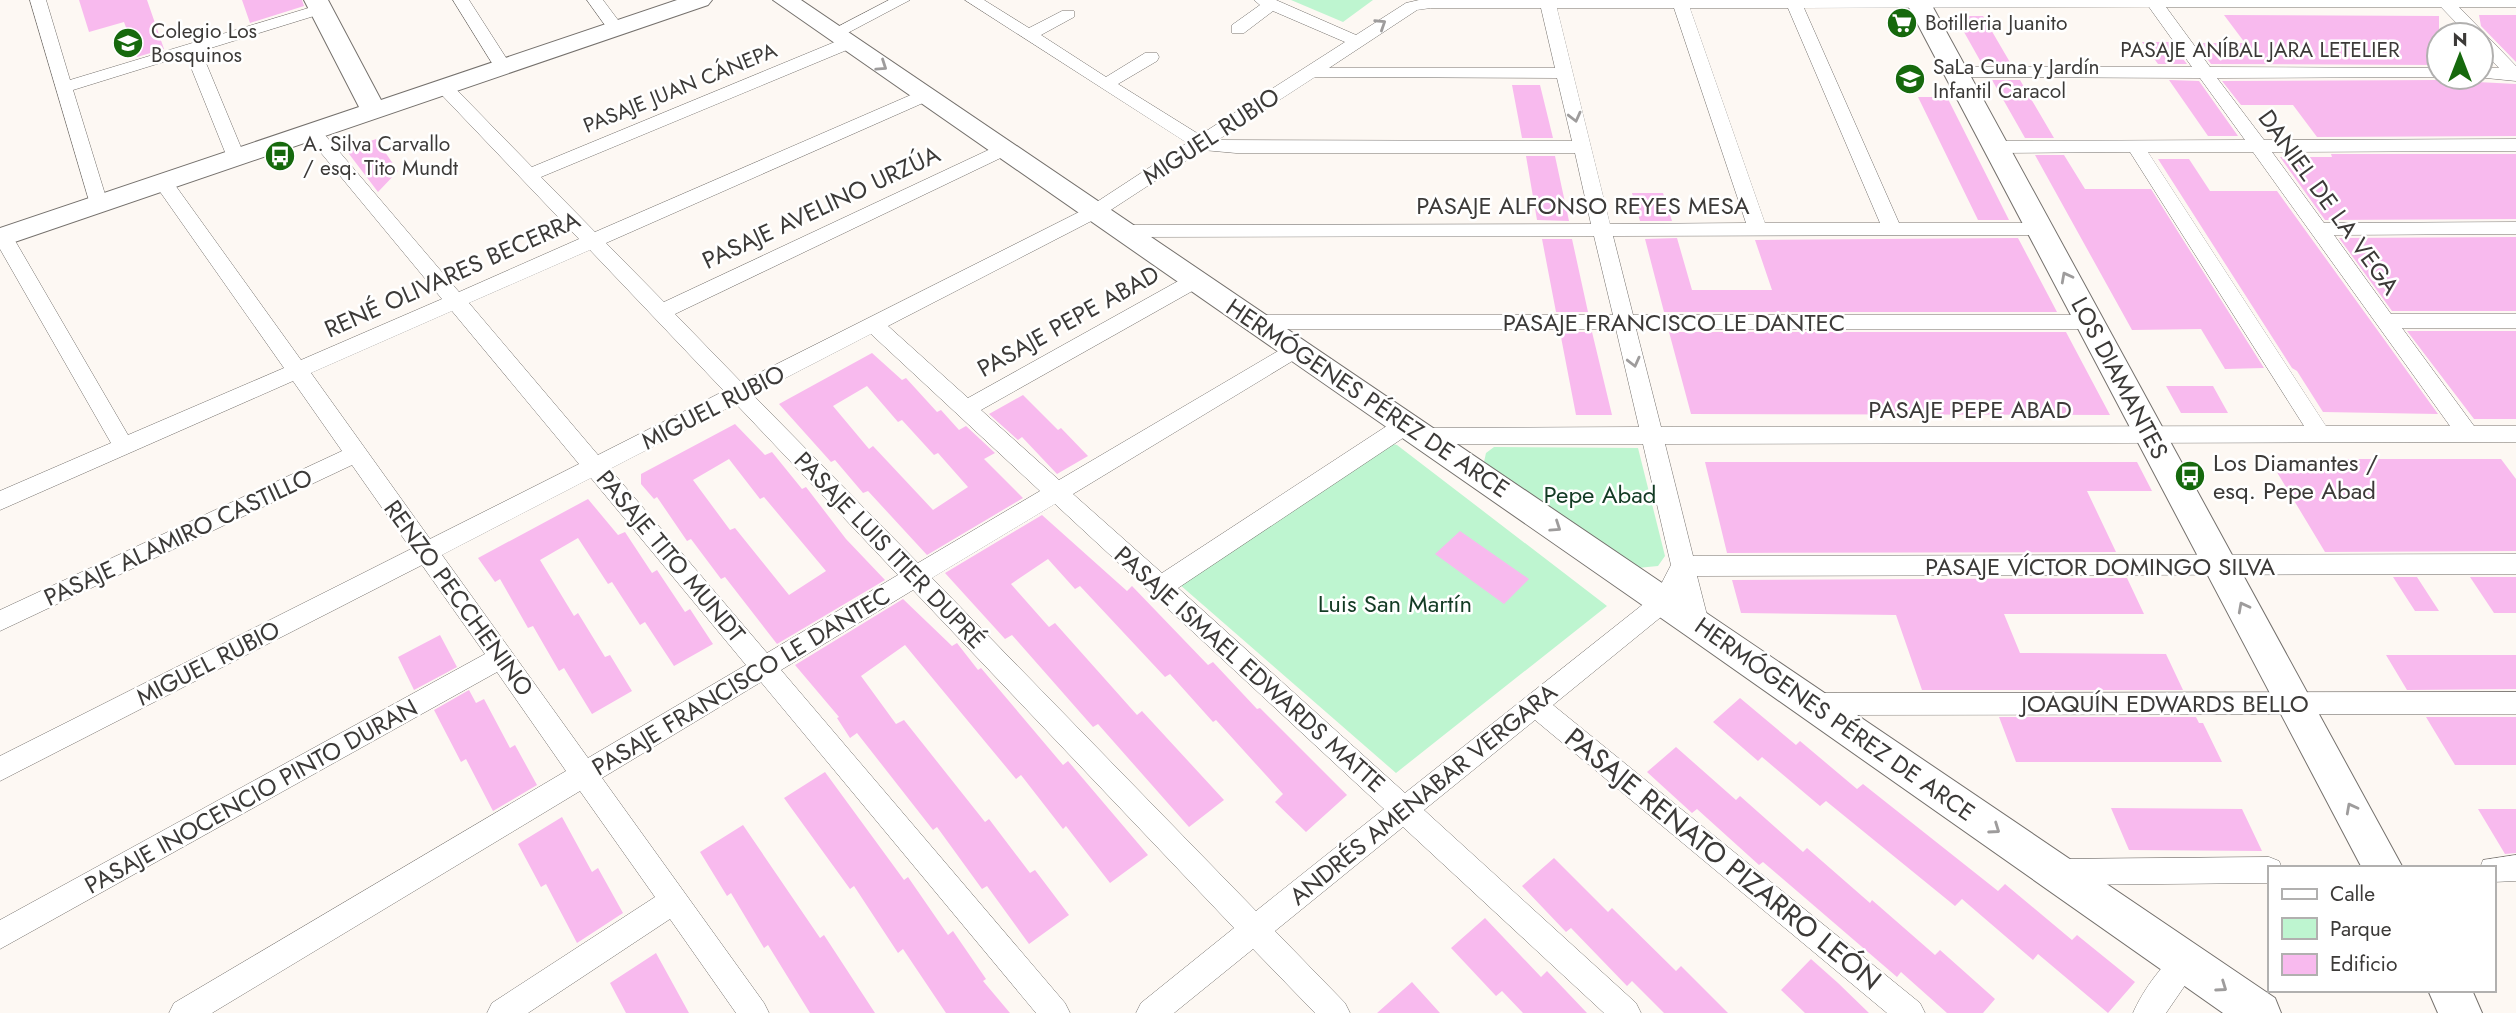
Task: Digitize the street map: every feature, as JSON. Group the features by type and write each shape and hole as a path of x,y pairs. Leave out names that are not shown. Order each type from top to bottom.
{"street":[{"path":"38,0 99,204"},
{"path":"461,0 503,67"},
{"path":"595,0 616,28"},
{"path":"124,447 2,237 700,0"},
{"name":"HERMÓGENES PÉREZ DE ARCE","path":"785,0 1697,623 2260,1013"},
{"name":"PASAJE JUAN CÁNEPA","path":"529,175 841,38 902,0"},
{"path":"973,0 1201,144 1236,147 1582,147"},
{"path":"1697,623 1547,1 2516,2"},
{"name":"MIGUEL RUBIO","path":"0,769 1096,211 1406,8 1431,3 1547,1"},
{"path":"1679,1 1758,230"},
{"path":"1793,1 1892,229"},
{"name":"LOS DIAMANTES","path":"1918,1 2382,866"},
{"name":"DANIEL DE LA VEGA","path":"2152,1 2468,434"},
{"path":"2444,1 2463,21"},
{"path":"1238,29 1266,2 1357,41"},
{"path":"64,87 192,48 318,5 374,111"},
{"path":"1029,36 1068,14"},
{"path":"192,48 236,158"},
{"path":"2495,54 2514,74"},
{"path":"1106,84 1151,57"},
{"path":"1311,71 1343,74 1564,73"},
{"name":"PASAJE ANÍBAL JARA LETELIER","path":"1956,72 2425,73"},
{"path":"2495,73 2514,74"},
{"name":"PASAJE LUIS ITIER DUPRÉ","path":"444,87 1335,1013"},
{"name":"RENÉ OLIVARES BECERRA","path":"0,501 926,95"},
{"name":"PASAJE TITO MUNDT","path":"313,131 1055,1013"},
{"path":"1996,147 2516,145"},
{"path":"2135,146 2320,434"},
{"name":"PASAJE AVELINO URZÚA","path":"661,312 1004,149"},
{"name":"RENZO PECCHENINO","path":"163,182 754,1013"},
{"path":"2318,229 2516,228"},
{"name":"PASAJE ALFONSO REYES MESA","path":"1125,231 2040,229"},
{"name":"PASAJE PEPE ABAD","path":"965,409 1196,280"},
{"path":"2386,321 2516,321"},
{"name":"PASAJE FRANCISCO LE DANTEC","path":"1259,323 2090,322"},
{"name":"PASAJE ISMAEL EDWARDS MATTE","path":"874,325 1626,1013"},
{"name":"PASAJE FRANCISCO LE DANTEC","path":"184,1013 1297,349"},
{"path":"1160,587 1415,430"},
{"name":"PASAJE PEPE ABAD","path":"1415,430 1652,435 2516,434"},
{"name":"PASAJE ALAMIRO CASTILLO","path":"0,621 356,454"},
{"name":"PASAJE VÍCTOR DOMINGO SILVA","path":"1683,566 2516,564"},
{"name":"ANDRÉS AMENABAR VERGARA","path":"1152,1013 1664,601 1683,566"},
{"name":"PASAJE INOCENCIO PINTO DURAN","path":"0,935 502,657"},
{"name":"JOAQUÍN EDWARDS BELLO","path":"1814,704 2516,703"},
{"name":"PASAJE RENATO PIZARRO LEÓN","path":"1535,705 1910,1013"},
{"path":"2495,869 2516,869"},
{"path":"2056,872 2268,870"},
{"path":"502,1013 674,900"},
{"path":"2148,1013 2187,962"},
{"path":"2450,992 2461,1013"}],"green space":[{"path":"1291,0 1373,0 1343,22"},
{"name":"Luis San Martín","path":"1389,443 1397,445 1607,606 1396,773 1179,584"},
{"name":"Pepe Abad","path":"1494,447 1638,448 1665,556 1658,566 1627,569 1487,473 1484,462 1486,453"}],"building":[{"path":"79,0 147,0 164,49 137,57 124,22 89,32"},
{"path":"242,0 302,0 304,6 250,23"},
{"path":"2224,15 2439,16 2439,21 2425,21 2425,65 2211,64 2196,43 2245,43"},
{"path":"2479,15 2516,15 2516,62 2495,40 2495,21 2480,21"},
{"path":"1955,16 1983,16 2011,64 1982,64"},
{"path":"2142,42 2170,42 2187,64 2158,64"},
{"path":"1992,80 2020,80 2054,138 2025,138"},
{"path":"2169,80 2199,81 2238,136 2208,136"},
{"path":"2425,80 2425,91 2495,91 2495,83 2516,84 2516,136 2317,137 2293,105 2241,105 2222,81"},
{"path":"1512,85 1540,85 1553,138 1522,138"},
{"path":"1918,97 1947,97 2009,220 1978,220"},
{"path":"376,139 398,171 378,192 346,150"},
{"path":"2331,154 2516,154 2516,219 2325,220 2280,157 2332,157"},
{"path":"2035,155 2064,155 2085,189 2151,189 2264,368 2225,369 2201,329 2132,330"},
{"path":"1526,156 1555,156 1569,221 1537,220"},
{"path":"2158,159 2189,159 2210,191 2277,191 2438,414 2323,412"},
{"path":"1632,193 1663,193 1672,221 1640,221"},
{"path":"2516,237 2516,311 2392,311 2339,238"},
{"path":"1677,238 1692,290 1772,290 1755,240 2018,238 2057,312 1664,312 1645,239"},
{"path":"1542,239 1572,239 1588,312 1556,312"},
{"path":"2407,331 2516,331 2516,419 2474,419"},
{"path":"1560,332 1592,332 1612,415 1576,415"},
{"path":"1669,332 2066,332 2110,415 1691,414"},
{"path":"872,353 902,380 906,378 937,412 941,410 959,430 966,426 995,453 984,459 1023,498 927,555 868,491 863,493 835,460 831,462 779,404","holes":["867,386 898,422 902,420 934,455 938,453 968,487 933,510 873,446 869,449 833,406"]},
{"path":"2166,386 2213,386 2228,413 2181,413"},
{"path":"1023,395 1088,456 1057,474 1022,437 1018,440 989,414"},
{"path":"735,424 765,455 772,452 802,489 806,487 846,539 885,580 777,644 725,577 721,579 691,539 687,541 657,497 654,499 641,484 641,474","holes":["729,459 760,499 764,497 826,571 789,595 735,528 730,530 693,480"]},
{"path":"2269,459 2501,459 2516,479 2516,551 2325,552"},
{"path":"1705,462 2137,462 2152,491 2087,491 2116,552 1727,553"},
{"path":"588,499 618,535 625,532 652,573 657,570 685,612 690,609 713,644 674,666 645,622 640,625 612,582 608,584 578,538 540,560 574,616 578,613 605,657 610,655 632,691 592,714 564,668 559,671 533,626 528,628 500,579 495,582 478,558"},
{"path":"1042,515 1127,591 1132,586 1208,665 1213,662 1257,709 1260,708 1347,795 1306,832 1275,802 1283,794 1216,720 1213,722 1170,674 1165,677 1080,586 1075,589 1048,559 1011,584 1049,627 1055,623 1137,715 1142,711 1224,800 1189,827 1098,724 1093,727 1012,635 1005,639 945,573"},
{"path":"1460,531 1529,579 1504,604 1435,554"},
{"path":"2393,577 2417,577 2439,611 2415,611"},
{"path":"2470,577 2516,577 2516,613 2494,613"},
{"path":"2127,578 2144,614 2004,614 2020,653 2166,654 2183,690 1922,690 1896,615 1741,613 1732,580"},
{"path":"903,599 952,646 957,643 978,670 981,668 1063,765 1068,761 1148,855 1110,883 1066,826 1063,829 1021,775 1016,779 905,645 861,676 896,724 904,720 985,822 989,819 1030,873 1035,870 1069,915 1029,944 987,886 982,889 937,827 933,830 857,733 850,738 837,718 839,717 795,665"},
{"path":"440,635 457,667 414,690 398,657"},
{"path":"2386,655 2516,655 2516,689 2407,690"},
{"path":"469,690 476,703 484,699 510,748 515,745 537,785 493,811 466,759 461,762 434,710"},
{"path":"1740,698 1796,745 1800,741 1857,789 1863,784 1998,891 2005,884 2072,940 2077,935 2135,982 2108,1013 2038,954 2033,960 1962,899 1955,906 1826,801 1820,806 1762,757 1758,761 1713,722"},
{"path":"1999,717 2196,717 2199,723 2203,723 2222,762 2016,762"},
{"path":"2426,717 2516,717 2516,765 2455,765"},
{"path":"1676,747 1736,800 1740,796 1803,852 1807,848 1935,955 1940,950 1995,999 1983,1013 1947,1013 1901,972 1897,977 1763,862 1759,865 1697,809 1692,813 1647,772"},
{"path":"825,772 904,880 908,877 948,935 953,931 986,979 983,981 1010,1013 946,1013 903,949 898,953 854,886 850,889 784,798"},
{"path":"2111,808 2242,809 2262,851 2129,850"},
{"path":"2478,809 2516,809 2516,853 2505,854"},
{"path":"562,817 592,872 598,868 623,913 577,943 546,884 541,887 518,844"},
{"path":"743,825 820,938 824,935 875,1013 810,1013 768,945 764,948 731,893 727,896 700,852"},
{"path":"1554,858 1608,912 1612,908 1676,971 1681,966 1728,1013 1664,1013 1632,981 1627,986 1571,928 1566,932 1522,886"},
{"path":"1485,918 1541,977 1547,971 1587,1013 1523,1013 1502,991 1496,996 1451,948"},
{"path":"656,953 689,1013 626,1013 610,983"},
{"path":"1811,959 1869,1013 1805,1013 1781,990"},
{"path":"1412,982 1440,1013 1377,1013"}],"place":[{"name":"Botilleria Juanito","path":"1902,23"},
{"name":"Colegio Los Bosquinos","path":"128,43"},
{"name":"SaLa Cuna y Jardín Infantil Caracol","path":"1910,79"},
{"name":"A. Silva Carvallo / esq. Tito Mundt","path":"280,156"},
{"name":"Los Diamantes / esq. Pepe Abad","path":"2190,476"}]}
